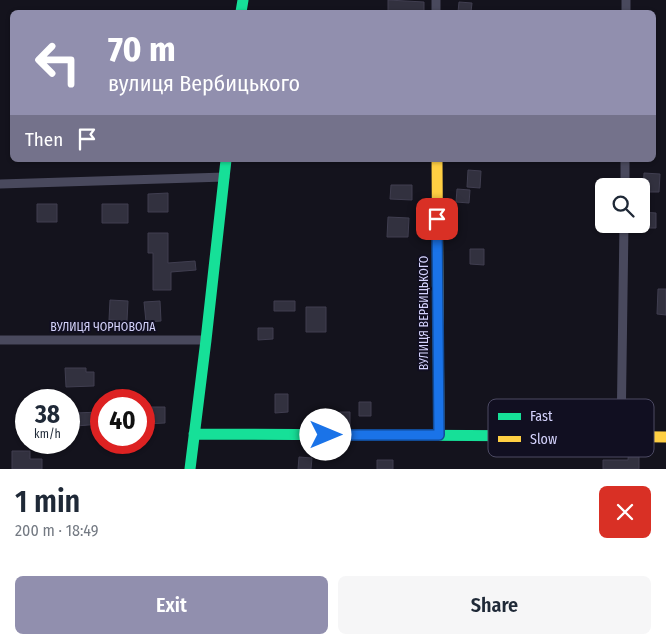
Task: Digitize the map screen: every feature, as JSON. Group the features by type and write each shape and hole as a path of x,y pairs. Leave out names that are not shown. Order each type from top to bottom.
{"street":[{"path":"190,469 226,162"},
{"name":"ВУЛИЦЯ ВЕРБИЦЬКОГО","path":"437,162 439,435"},
{"path":"625,178 626,162"},
{"path":"0,184 225,177"},
{"path":"622,399 624,233"},
{"name":"ВУЛИЦЯ ЧОРНОВОЛА","path":"0,340 206,340"},
{"path":"194,434 488,435"}],"building":[{"path":"388,0 424,2 424,10 388,10"},
{"path":"459,2 472,3 471,10 458,10"},
{"path":"468,170 481,171 480,188 467,187"},
{"path":"644,173 660,174 659,192 650,192 650,178 644,178"},
{"path":"391,185 412,185 412,200 390,199"},
{"path":"457,189 470,190 469,203 456,202"},
{"path":"168,193 168,212 148,212 148,194"},
{"path":"37,204 57,204 57,222 37,222"},
{"path":"102,204 128,204 128,223 102,223"},
{"path":"650,213 656,213 656,228 650,228"},
{"path":"388,217 409,218 408,237 387,237"},
{"path":"148,233 168,233 168,263 195,261 196,270 171,272 171,290 153,290 153,253 148,253"},
{"path":"470,249 484,249 484,265 470,264"},
{"path":"658,289 666,289 666,315 657,314"},
{"path":"110,300 128,301 127,321 109,320"},
{"path":"160,301 161,321 146,322 144,302"},
{"path":"274,301 295,301 295,311 274,311"},
{"path":"306,307 326,307 326,332 306,332"},
{"path":"258,328 273,328 273,339 258,340"},
{"path":"65,368 86,368 86,372 94,372 94,386 66,387"},
{"path":"275,394 288,394 288,412 275,413"},
{"path":"359,402 371,402 371,416 359,416"},
{"path":"155,407 165,407 165,423 155,423"},
{"path":"90,412 90,425 80,426 80,413"},
{"path":"340,412 350,412 350,426 340,427"},
{"path":"12,451 15,451 15,454 30,454 30,459 42,459 42,469 12,469"},
{"path":"299,457 312,458 311,469 298,469"},
{"path":"628,457 639,457 639,469 603,469 603,460 628,460"},
{"path":"377,460 393,460 393,469 377,469"}],"traffic: fast":[{"path":"241,10 243,0"},
{"path":"190,469 226,162"},
{"path":"194,434 488,436"}],"traffic: slow":[{"path":"437,162 439,435"},
{"path":"654,437 666,437"}],"route":[{"path":"326,435 439,435 437,219"}]}
